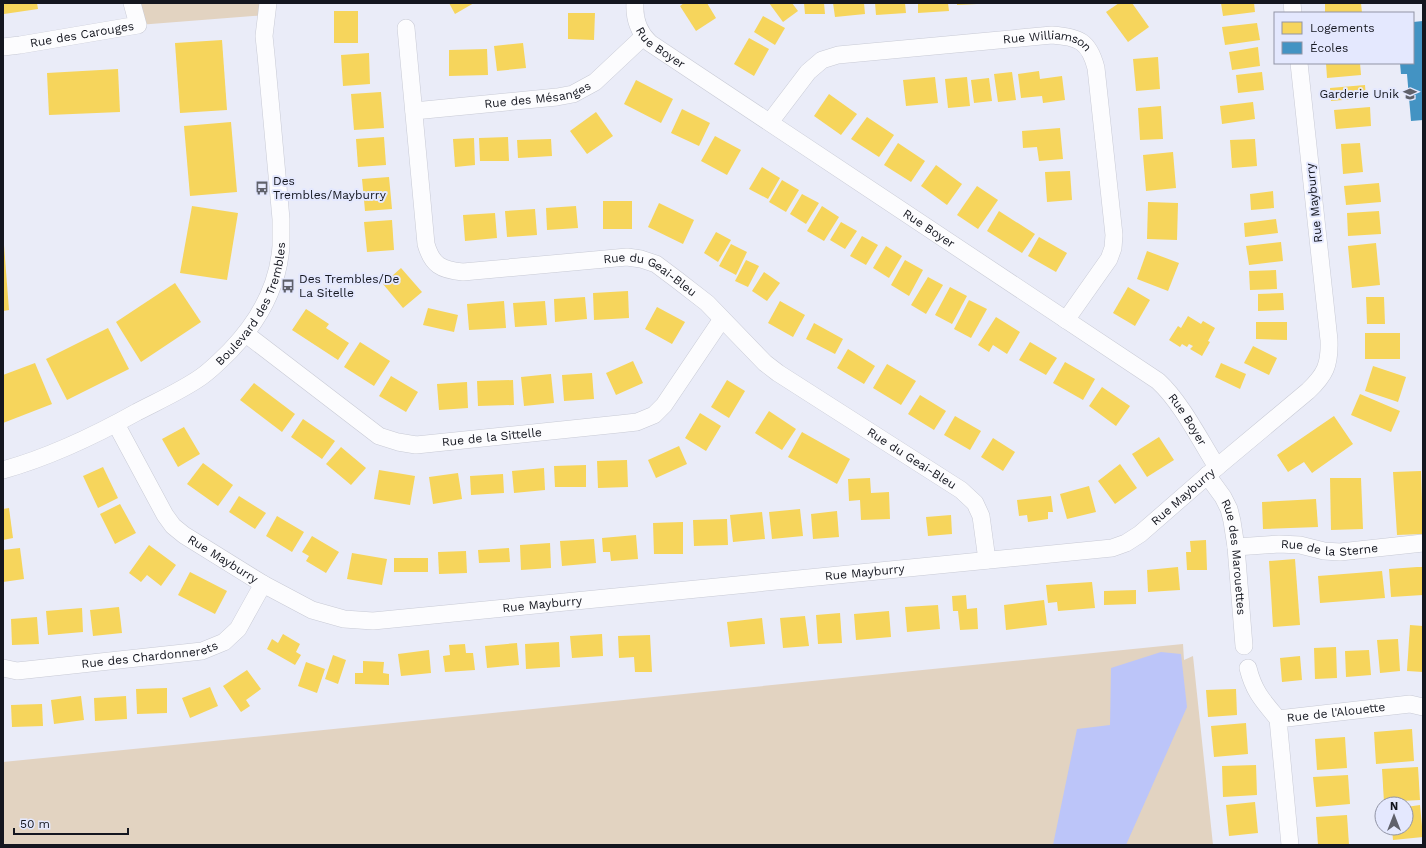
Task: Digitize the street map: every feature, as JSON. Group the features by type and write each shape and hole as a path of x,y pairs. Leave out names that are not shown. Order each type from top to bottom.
{"street":[{"name":"Rue des Carouges","path":"3,47 138,25 132,3"},
{"name":"Boulevard des Trembles","path":"3,470 30,463 57,452 116,424 202,377 246,334 258,316 268,296 276,273 281,247 281,219 264,36 268,3"},
{"name":"Rue Boyer","path":"635,3 637,22 643,37 659,49 1158,380 1168,389 1212,471"},
{"name":"Rue du Geai-Bleu","path":"406,28 426,244 430,256 438,265 448,271 463,272 627,257 641,259 656,264 707,303 765,363 778,373 961,490 974,503 981,516 987,560"},
{"name":"Rue Williamson","path":"770,122 808,72 822,60 838,54 1052,35 1079,39 1086,45 1093,56 1096,68 1114,234 1113,248 1108,259 1066,320"},
{"name":"Rue des Mésanges","path":"414,111 557,97 573,94 595,82 643,37"},
{"name":"Rue Mayburry","path":"116,424 165,515 173,526 184,535 263,584 312,610 344,620 373,621 1112,548 1126,543 1140,534 1212,471 1302,396 1319,380 1326,368 1330,355 1329,340 1298,64"},
{"name":"Rue de la Sittelle","path":"246,334 379,436 398,442 416,445 637,422 654,415 668,400 722,319"},
{"name":"Rue des Marouettes","path":"1212,471 1229,509 1236,547 1244,646"},
{"name":"Rue de la Sterne","path":"1236,547 1279,544 1300,545 1324,551 1340,552 1423,543"},
{"name":"Rue des Chardonnerets","path":"3,668 16,671 202,651 224,642 238,629 263,584"},
{"path":"1248,668 1251,681 1256,691 1278,719"},
{"name":"Rue de l'Alouette","path":"1290,845 1278,719 1410,704 1423,707"}],"shaded area":[{"path":"132,3 268,3 266,15 138,25"},
{"path":"1183,644 1184,660 1193,656 1213,845 3,845 3,762"}],"water":[{"path":"1161,652 1181,654 1187,707 1126,845 1053,845 1077,729 1110,725 1111,668"}],"building: Logements":[{"path":"3,3 37,3 38,9 4,14"},
{"path":"449,3 474,3 455,14"},
{"path":"684,3 707,3 716,18 696,31 680,6"},
{"path":"769,3 792,3 798,11 783,22"},
{"path":"804,3 824,3 825,14 805,14"},
{"path":"833,3 864,3 865,14 835,17"},
{"path":"875,3 905,3 906,13 876,15"},
{"path":"918,3 948,3 949,11 918,13"},
{"path":"957,3 977,3 977,4 957,5"},
{"path":"1119,3 1132,3 1149,27 1128,42 1106,12"},
{"path":"1221,3 1254,3 1255,12 1223,16"},
{"path":"1325,3 1361,3 1362,12 1325,12"},
{"path":"334,11 358,11 358,43 334,43"},
{"path":"568,13 595,13 594,40 568,39"},
{"path":"763,16 785,28 775,45 754,32"},
{"path":"1257,23 1260,40 1225,45 1222,27"},
{"path":"749,38 769,49 754,76 734,64"},
{"path":"222,40 227,110 180,113 175,43"},
{"path":"523,43 526,68 497,71 494,46"},
{"path":"1258,47 1260,66 1232,70 1229,52"},
{"path":"487,49 488,75 449,76 449,50"},
{"path":"369,53 370,84 343,86 341,55"},
{"path":"1158,57 1160,89 1136,91 1133,59"},
{"path":"1326,64 1360,64 1361,75 1327,78"},
{"path":"118,69 120,112 49,115 47,73"},
{"path":"1039,71 1040,79 1062,76 1065,100 1043,103 1042,96 1021,98 1018,74"},
{"path":"1012,72 1016,100 998,102 994,74"},
{"path":"1262,72 1264,90 1238,93 1236,75"},
{"path":"935,77 938,103 906,106 903,80"},
{"path":"967,77 970,106 948,108 945,79"},
{"path":"989,78 992,101 974,103 971,80"},
{"path":"636,80 673,99 661,123 624,104"},
{"path":"1365,85 1366,98 1331,101 1330,88"},
{"path":"381,92 384,128 354,130 351,94"},
{"path":"829,94 857,114 841,135 814,116"},
{"path":"1253,102 1255,119 1222,124 1220,106"},
{"path":"1161,106 1163,139 1140,140 1138,108"},
{"path":"1370,107 1371,126 1336,129 1334,110"},
{"path":"682,109 710,123 699,146 671,133"},
{"path":"596,112 613,136 587,154 570,131"},
{"path":"867,117 894,135 879,157 851,139"},
{"path":"231,122 237,192 190,196 184,126"},
{"path":"1060,128 1063,159 1039,161 1037,147 1023,148 1022,131"},
{"path":"715,136 741,150 727,175 701,161"},
{"path":"384,137 386,165 358,167 356,139"},
{"path":"508,137 509,161 480,161 479,138"},
{"path":"474,138 475,165 455,167 453,139"},
{"path":"551,139 552,156 518,158 517,140"},
{"path":"1255,139 1257,166 1232,168 1230,140"},
{"path":"898,143 925,161 911,182 884,165"},
{"path":"1360,143 1363,172 1343,174 1341,144"},
{"path":"1173,152 1176,188 1146,191 1143,155"},
{"path":"936,165 962,184 947,205 921,186"},
{"path":"762,167 780,178 768,199 749,189"},
{"path":"1070,171 1072,200 1047,202 1045,172"},
{"path":"389,177 392,209 365,211 362,179"},
{"path":"782,180 799,190 786,212 769,202"},
{"path":"1379,183 1381,202 1346,205 1344,186"},
{"path":"977,186 998,200 978,229 957,215"},
{"path":"1273,191 1274,208 1251,210 1250,194"},
{"path":"802,194 819,203 806,224 790,214"},
{"path":"603,201 632,201 632,229 603,229"},
{"path":"1148,202 1178,203 1177,240 1147,239"},
{"path":"659,203 694,220 683,244 648,227"},
{"path":"192,206 238,213 227,280 180,273"},
{"path":"576,206 578,228 547,230 546,208"},
{"path":"822,206 839,217 824,241 807,231"},
{"path":"535,209 537,235 507,237 505,211"},
{"path":"999,211 1035,234 1022,253 987,231"},
{"path":"1379,211 1381,234 1348,236 1347,213"},
{"path":"495,213 497,238 465,241 463,215"},
{"path":"1276,219 1278,233 1245,237 1244,223"},
{"path":"392,220 394,250 367,252 364,222"},
{"path":"841,222 857,231 845,249 830,240"},
{"path":"716,232 731,240 718,262 704,253"},
{"path":"862,236 878,245 866,265 850,256"},
{"path":"1039,237 1067,253 1056,272 1028,256"},
{"path":"1281,242 1283,261 1249,265 1246,246"},
{"path":"1376,243 1380,285 1352,288 1348,246"},
{"path":"731,244 747,252 736,275 719,266"},
{"path":"3,245 9,310 3,311"},
{"path":"886,246 902,256 889,278 873,268"},
{"path":"1147,251 1179,263 1168,291 1137,279"},
{"path":"746,260 759,266 748,287 735,281"},
{"path":"905,260 923,270 909,296 891,285"},
{"path":"401,268 422,292 403,308 383,284"},
{"path":"1276,270 1277,289 1250,290 1249,271"},
{"path":"764,272 780,283 767,301 752,291"},
{"path":"928,277 943,285 926,314 911,305"},
{"path":"175,283 201,322 141,362 116,322"},
{"path":"950,287 967,296 952,324 935,315"},
{"path":"1128,287 1150,300 1135,326 1113,313"},
{"path":"628,291 629,318 594,320 593,293"},
{"path":"1283,293 1284,310 1258,311 1258,294"},
{"path":"585,297 587,319 555,322 554,299"},
{"path":"1366,297 1384,297 1385,324 1367,324"},
{"path":"969,300 987,309 971,338 954,329"},
{"path":"504,301 506,328 469,330 467,304"},
{"path":"545,301 547,325 515,327 513,303"},
{"path":"780,301 805,315 793,337 768,323"},
{"path":"657,307 685,322 672,344 645,329"},
{"path":"428,308 458,315 454,332 423,325"},
{"path":"306,309 329,324 326,328 349,343 338,360 292,330"},
{"path":"1188,316 1201,324 1203,321 1215,328 1208,341 1210,342 1202,356 1190,349 1193,346 1189,344 1187,347 1182,344 1180,347 1169,340 1178,326 1181,328"},
{"path":"996,317 1020,332 1007,354 993,345 989,352 978,345"},
{"path":"1256,322 1287,322 1287,340 1256,339"},
{"path":"814,323 843,339 835,354 806,339"},
{"path":"108,328 129,369 67,400 46,359"},
{"path":"1365,333 1400,333 1400,359 1365,359"},
{"path":"360,342 390,361 374,386 344,367"},
{"path":"1030,342 1057,358 1046,375 1019,360"},
{"path":"1253,346 1277,358 1269,375 1244,363"},
{"path":"848,349 875,366 864,384 837,368"},
{"path":"633,361 643,383 616,395 606,373"},
{"path":"1065,362 1095,379 1083,400 1053,383"},
{"path":"35,363 52,404 3,423 3,375"},
{"path":"1221,363 1246,374 1240,389 1215,377"},
{"path":"887,364 916,381 901,405 873,388"},
{"path":"1373,366 1406,377 1398,402 1365,391"},
{"path":"592,373 594,399 564,401 562,375"},
{"path":"551,374 554,403 524,406 521,377"},
{"path":"391,376 418,392 406,412 379,396"},
{"path":"513,380 514,405 478,406 477,381"},
{"path":"727,380 745,391 729,418 711,407"},
{"path":"467,382 468,408 439,410 437,384"},
{"path":"254,383 295,414 282,432 240,400"},
{"path":"1102,387 1130,406 1116,426 1089,406"},
{"path":"1360,394 1400,411 1391,432 1351,415"},
{"path":"920,395 946,411 934,430 908,414"},
{"path":"769,411 796,429 782,450 755,433"},
{"path":"700,413 721,426 706,451 685,438"},
{"path":"955,416 981,431 970,450 944,435"},
{"path":"1334,416 1353,444 1312,473 1304,462 1288,472 1277,455"},
{"path":"303,419 335,441 322,459 291,437"},
{"path":"184,427 200,454 178,467 162,439"},
{"path":"802,432 850,459 837,484 788,457"},
{"path":"1159,437 1174,460 1147,477 1132,454"},
{"path":"993,438 1015,452 1003,471 981,457"},
{"path":"679,446 687,464 656,478 648,460"},
{"path":"341,447 366,468 351,485 326,464"},
{"path":"627,460 628,487 598,488 597,461"},
{"path":"203,463 233,485 218,506 187,484"},
{"path":"1120,464 1137,488 1115,504 1098,481"},
{"path":"586,465 586,487 555,487 554,466"},
{"path":"103,467 118,498 98,508 83,476"},
{"path":"544,468 545,490 514,493 512,471"},
{"path":"379,470 415,476 410,505 374,499"},
{"path":"1421,471 1423,534 1397,535 1393,472"},
{"path":"458,473 462,499 433,504 429,477"},
{"path":"503,474 504,493 471,495 470,476"},
{"path":"870,478 871,493 889,492 890,519 861,520 860,500 849,501 848,479"},
{"path":"1330,478 1361,478 1363,529 1331,530"},
{"path":"1089,486 1096,512 1067,519 1060,494"},
{"path":"239,496 266,513 255,529 229,512"},
{"path":"1051,496 1053,512 1048,512 1048,519 1028,522 1027,515 1019,516 1017,500"},
{"path":"1316,499 1318,527 1263,529 1262,502"},
{"path":"120,504 136,533 115,544 100,514"},
{"path":"9,508 13,538 3,540 3,509"},
{"path":"800,509 803,536 772,539 769,512"},
{"path":"837,511 839,537 813,539 811,514"},
{"path":"762,512 765,539 733,542 730,515"},
{"path":"951,515 952,534 928,536 926,517"},
{"path":"277,516 304,532 292,552 266,536"},
{"path":"727,519 728,545 694,546 693,520"},
{"path":"683,522 683,554 654,554 653,523"},
{"path":"636,535 638,559 611,561 610,552 603,552 602,538"},
{"path":"312,536 339,552 326,573 306,561 309,556 302,552"},
{"path":"594,539 596,563 562,566 560,541"},
{"path":"1206,540 1207,570 1187,570 1186,552 1191,552 1190,541"},
{"path":"550,543 551,568 521,570 520,545"},
{"path":"149,545 176,565 161,586 147,575 141,582 129,573"},
{"path":"20,548 24,579 3,582 3,550"},
{"path":"509,548 510,562 479,563 478,550"},
{"path":"466,551 467,573 439,574 438,552"},
{"path":"352,553 387,559 382,585 347,579"},
{"path":"394,558 428,558 428,572 394,572"},
{"path":"1295,559 1300,625 1273,627 1269,561"},
{"path":"1178,567 1180,590 1148,592 1147,570"},
{"path":"1423,567 1423,595 1391,597 1389,569"},
{"path":"1382,571 1385,598 1320,603 1318,576"},
{"path":"190,572 227,591 215,614 178,595"},
{"path":"1092,582 1095,608 1058,611 1057,602 1048,603 1046,585"},
{"path":"1136,590 1136,604 1104,605 1104,591"},
{"path":"966,595 967,609 977,608 978,629 960,630 958,611 953,611 952,596"},
{"path":"1044,600 1047,625 1006,630 1004,605"},
{"path":"938,605 940,629 907,632 905,607"},
{"path":"119,607 122,633 93,636 90,610"},
{"path":"82,608 83,632 48,635 46,611"},
{"path":"889,611 891,637 856,640 854,614"},
{"path":"840,613 842,643 818,644 816,615"},
{"path":"805,616 809,646 783,648 780,618"},
{"path":"37,617 39,644 12,645 11,619"},
{"path":"762,618 765,644 730,647 727,622"},
{"path":"1410,625 1423,626 1423,672 1407,671"},
{"path":"283,634 300,644 296,652 301,655 295,665 267,649 272,639 278,643"},
{"path":"602,634 603,656 572,658 570,636"},
{"path":"650,635 652,672 635,672 634,657 619,658 618,636"},
{"path":"1398,639 1400,671 1380,673 1377,640"},
{"path":"559,642 560,667 526,669 525,644"},
{"path":"517,643 519,665 487,668 485,646"},
{"path":"465,644 466,653 473,653 475,670 445,672 443,656 450,655 449,645"},
{"path":"1336,647 1337,678 1315,679 1314,648"},
{"path":"429,650 431,673 401,676 398,654"},
{"path":"1369,650 1371,675 1346,677 1345,651"},
{"path":"333,655 346,660 338,684 325,679"},
{"path":"1300,656 1302,680 1282,682 1280,658"},
{"path":"363,661 384,662 383,673 389,674 389,685 355,684 355,673 363,673"},
{"path":"306,662 325,669 317,693 298,686"},
{"path":"247,670 261,689 246,700 250,706 241,712 223,686"},
{"path":"210,687 218,706 190,718 182,698"},
{"path":"167,688 167,713 137,714 136,689"},
{"path":"1236,689 1237,715 1208,717 1206,690"},
{"path":"81,696 84,720 54,724 51,700"},
{"path":"126,696 127,719 95,721 94,698"},
{"path":"42,704 43,726 12,727 11,705"},
{"path":"1246,723 1248,754 1214,757 1211,726"},
{"path":"1412,729 1414,761 1376,764 1374,732"},
{"path":"1345,737 1347,768 1317,770 1315,739"},
{"path":"1256,765 1257,795 1223,797 1222,766"},
{"path":"1418,767 1420,800 1414,800 1414,796 1384,796 1382,769"},
{"path":"1348,775 1350,804 1316,807 1313,777"},
{"path":"1255,802 1258,833 1229,836 1226,805"},
{"path":"1420,805 1423,837 1393,840 1393,836 1414,836 1414,806"},
{"path":"1347,815 1349,845 1318,845 1316,817"}],"building: Écoles":[{"path":"1423,21 1423,120 1411,121 1407,74 1401,74 1400,64 1414,64 1414,22"}],"place":[{"name":"Garderie Unik","path":"1410,94"},
{"name":"Des Trembles/Mayburry","path":"262,188"},
{"name":"Des Trembles/De La Sitelle","path":"288,286"}]}
